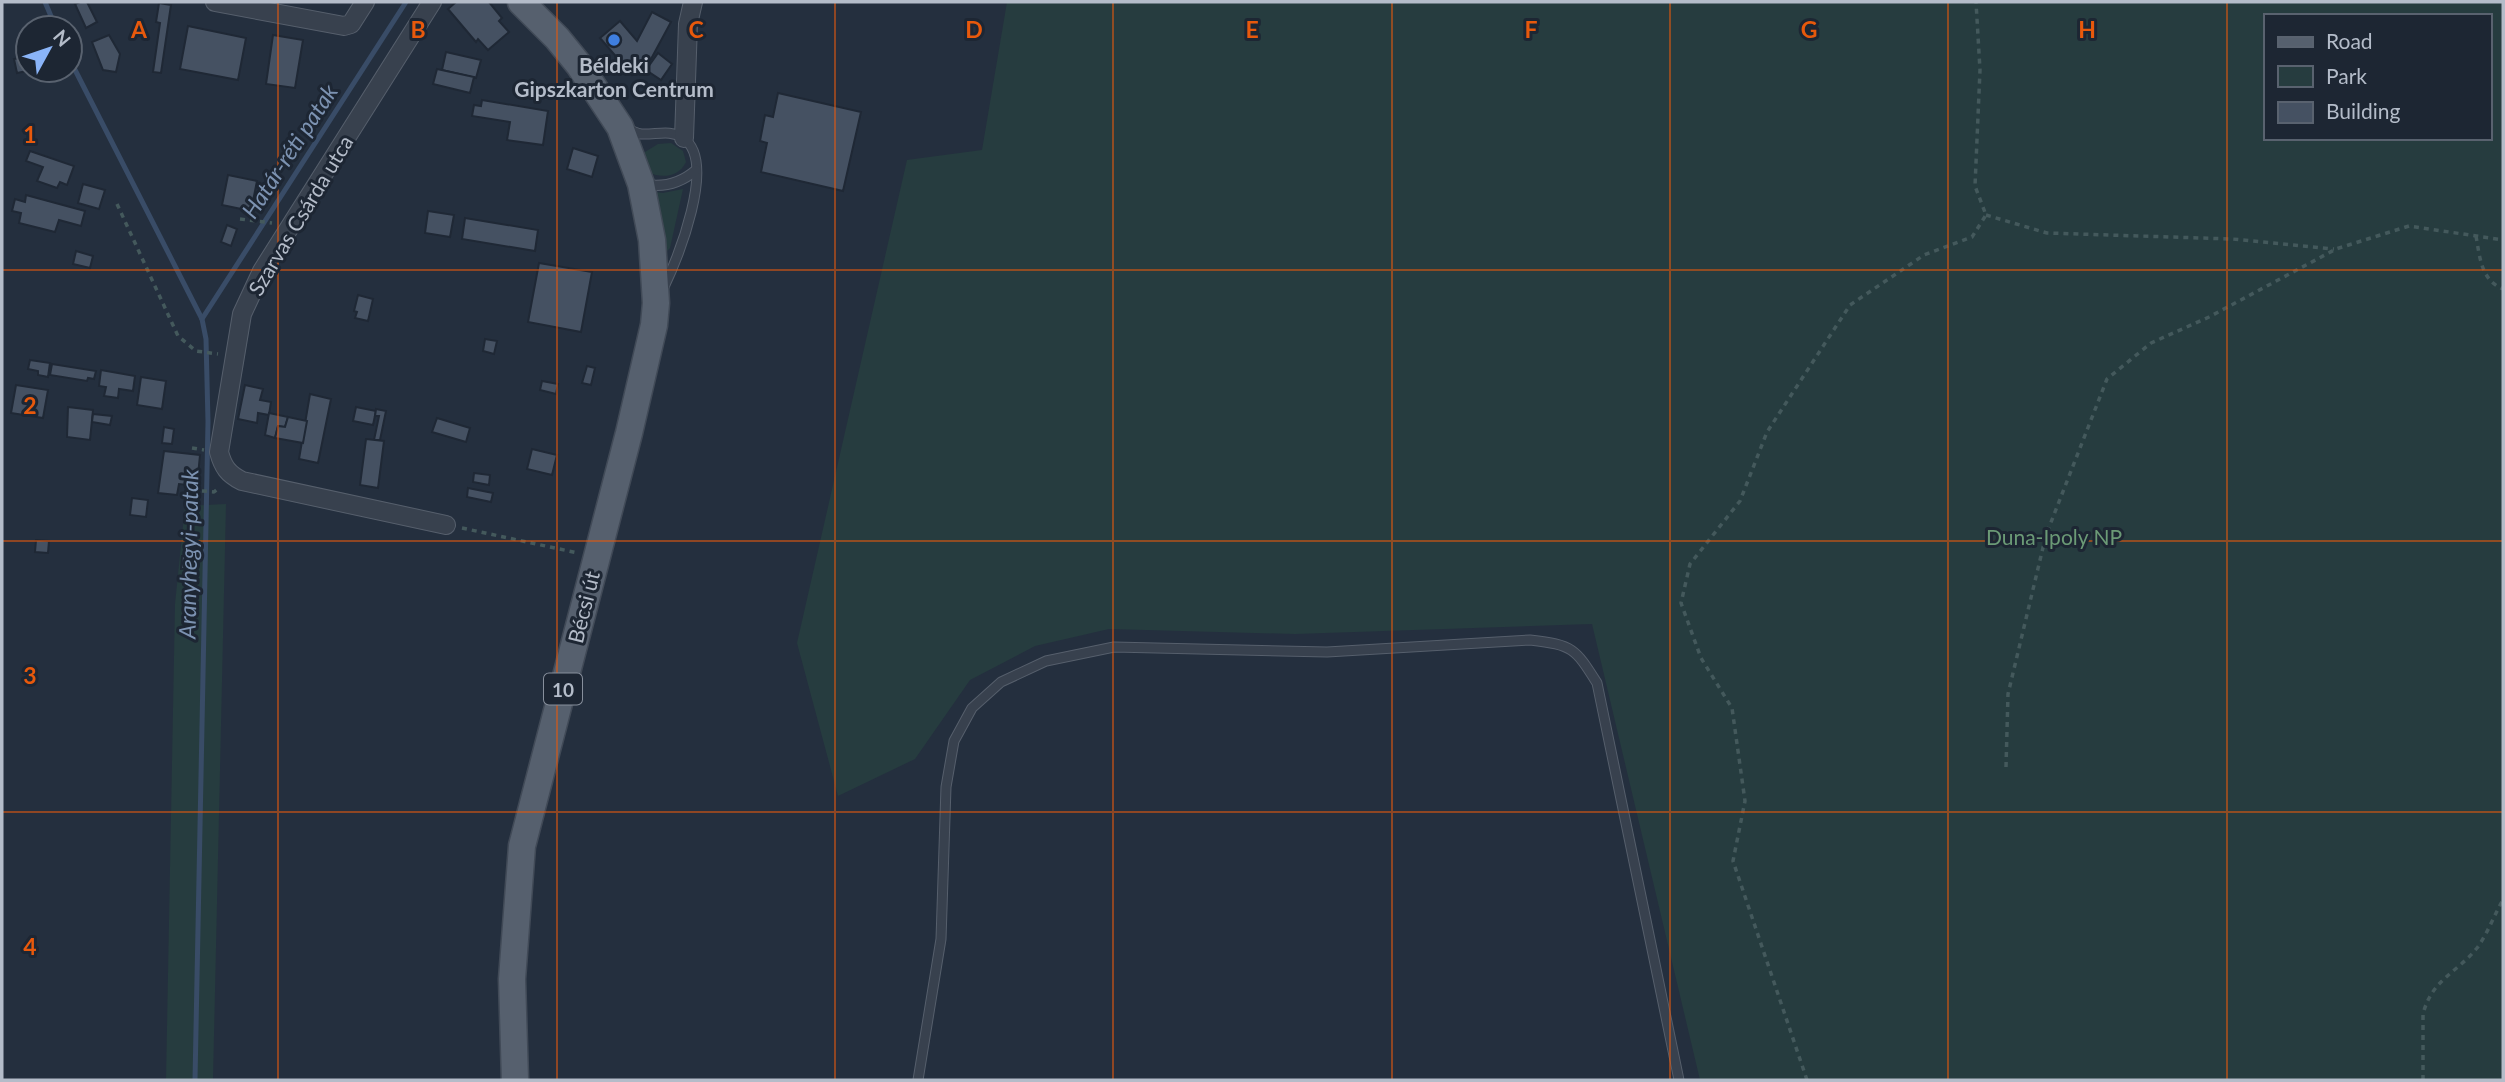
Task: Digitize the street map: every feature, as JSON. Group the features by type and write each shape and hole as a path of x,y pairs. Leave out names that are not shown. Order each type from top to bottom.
{"main road":[{"name":"10","path":"520,2 557,38 630,137 652,240 656,303"},
{"name":"Bécsi út","path":"515,1080 512,979 522,846 629,433 654,325 656,303"}],"street":[{"path":"215,2 344,26 351,23 365,2"},
{"name":"Szarvas Csárda utca","path":"432,2 262,271 243,314 219,452 230,475 242,481 446,525"},
{"path":"684,138 688,24 693,2"}],"lane":[{"path":"630,137 673,133 684,138 692,147 696,158 695,195 686,232 674,268 656,303"},
{"path":"641,184 670,184 686,179 696,170"},
{"path":"918,1080 941,939 946,787 954,741 972,708 1001,682 1046,661 1114,647 1327,652 1530,640 1559,643 1579,654 1597,683 1679,1080"}],"path":[{"path":"1976,2 1980,70 1975,186 1986,215"},
{"path":"117,204 178,336 196,351 217,354"},
{"path":"1986,215 2047,233 2232,239 2336,249"},
{"path":"1807,1080 1733,861 1745,801 1732,708 1701,658 1681,603 1690,564 1741,501 1767,432 1850,305 1924,255 1972,237 1986,215"},
{"path":"240,219 276,223"},
{"path":"2006,767 2008,695 2046,535 2107,379 2151,343 2209,317 2336,249 2409,226 2503,240"},
{"path":"2476,236 2485,276 2493,285 2503,289"},
{"path":"192,448 201,449"},
{"path":"192,490 214,492"},
{"path":"446,525 596,557"},
{"path":"2423,1080 2423,1014 2432,990 2477,948 2503,900"}],"green space":[{"name":"Duna-Ipoly NP","path":"1007,2 2503,2 2503,1080 1700,1080 1592,624 1295,634 1109,629 1035,646 970,680 915,759 838,796 797,643 907,160 982,150"},
{"path":"671,143 683,151 686,162 683,167 670,175 659,176 648,172 644,160 645,152 658,144"},
{"path":"683,189 670,248 667,251 664,250 655,192"},
{"path":"226,504 213,1080 166,1080 175,604 185,506"}],"building":[{"path":"87,2 97,22 86,28 84,14 80,14 75,4"},
{"path":"456,2 489,2 502,18 499,21 509,32 488,50 478,39 476,42 448,9"},
{"path":"159,3 171,5 161,73 153,72 160,23 156,22"},
{"path":"652,12 671,22 651,59 632,75 600,38 620,21 637,41"},
{"path":"188,26 246,38 238,80 180,69"},
{"path":"109,35 120,54 116,72 103,70 92,42"},
{"path":"273,35 303,40 295,88 266,84"},
{"path":"446,52 481,60 476,78 442,70"},
{"path":"658,53 672,64 661,80 646,70"},
{"path":"437,69 474,77 470,93 433,84"},
{"path":"778,93 861,112 843,191 761,172 767,143 760,141 765,115 773,117"},
{"path":"482,100 548,111 543,145 507,140 510,122 472,116 474,105 481,106"},
{"path":"573,148 598,156 592,177 567,169"},
{"path":"30,151 74,166 67,185 60,182 57,188 37,181 43,167 26,161"},
{"path":"228,175 257,181 251,211 222,205"},
{"path":"83,184 105,190 99,209 78,203"},
{"path":"26,195 85,211 81,226 59,220 55,232 19,223 21,213 12,211 15,199 25,202"},
{"path":"428,211 454,215 450,237 425,233"},
{"path":"465,218 538,230 535,251 462,239"},
{"path":"227,225 237,229 231,246 221,242"},
{"path":"76,251 93,256 90,268 73,264"},
{"path":"539,263 592,272 581,332 528,322"},
{"path":"358,295 373,299 368,321 355,318"},
{"path":"485,339 497,341 494,354 483,351"},
{"path":"30,360 50,363 48,377 28,369"},
{"path":"52,364 96,371 94,379 88,378 87,381 50,375"},
{"path":"587,366 595,368 591,385 582,383"},
{"path":"101,370 135,376 133,391 119,389 118,398 104,396 106,387 99,386"},
{"path":"141,377 166,381 162,409 137,405"},
{"path":"542,381 558,384 556,394 540,390"},
{"path":"16,385 48,390 43,418 11,413"},
{"path":"245,385 263,389 260,400 271,402 269,415 258,413 257,423 238,419"},
{"path":"310,394 331,399 318,463 299,459"},
{"path":"68,407 93,410 90,440 67,437"},
{"path":"356,407 376,411 373,425 353,421"},
{"path":"376,409 386,411 380,440 374,440 379,416 375,416"},
{"path":"269,413 288,417 285,427 278,426 275,438 265,435"},
{"path":"93,414 112,416 110,425 92,422"},
{"path":"288,417 307,421 303,443 275,438 278,426 285,427"},
{"path":"437,418 470,428 466,442 432,432"},
{"path":"164,427 174,429 172,444 162,443"},
{"path":"366,439 384,441 378,488 360,485"},
{"path":"532,449 557,455 552,475 527,469"},
{"path":"164,451 200,455 197,486 179,484 177,495 158,493"},
{"path":"474,473 490,475 489,485 473,482"},
{"path":"468,488 493,493 491,502 467,497"},
{"path":"132,498 148,500 146,517 130,515"},
{"path":"36,540 49,541 48,553 35,552"},
{"path":"182,556 193,556 192,569 181,569"}],"waterway":[{"name":"Aranyhegyi-patak","path":"45,2 50,14"},
{"name":"Határ-réti patak","path":"202,319 406,2"},
{"name":"Aranyhegyi-patak","path":"82,84 202,319 206,339 208,422 195,1080"}],"place":[{"name":"Béldeki Gipszkarton Centrum","path":"614,40"}]}
